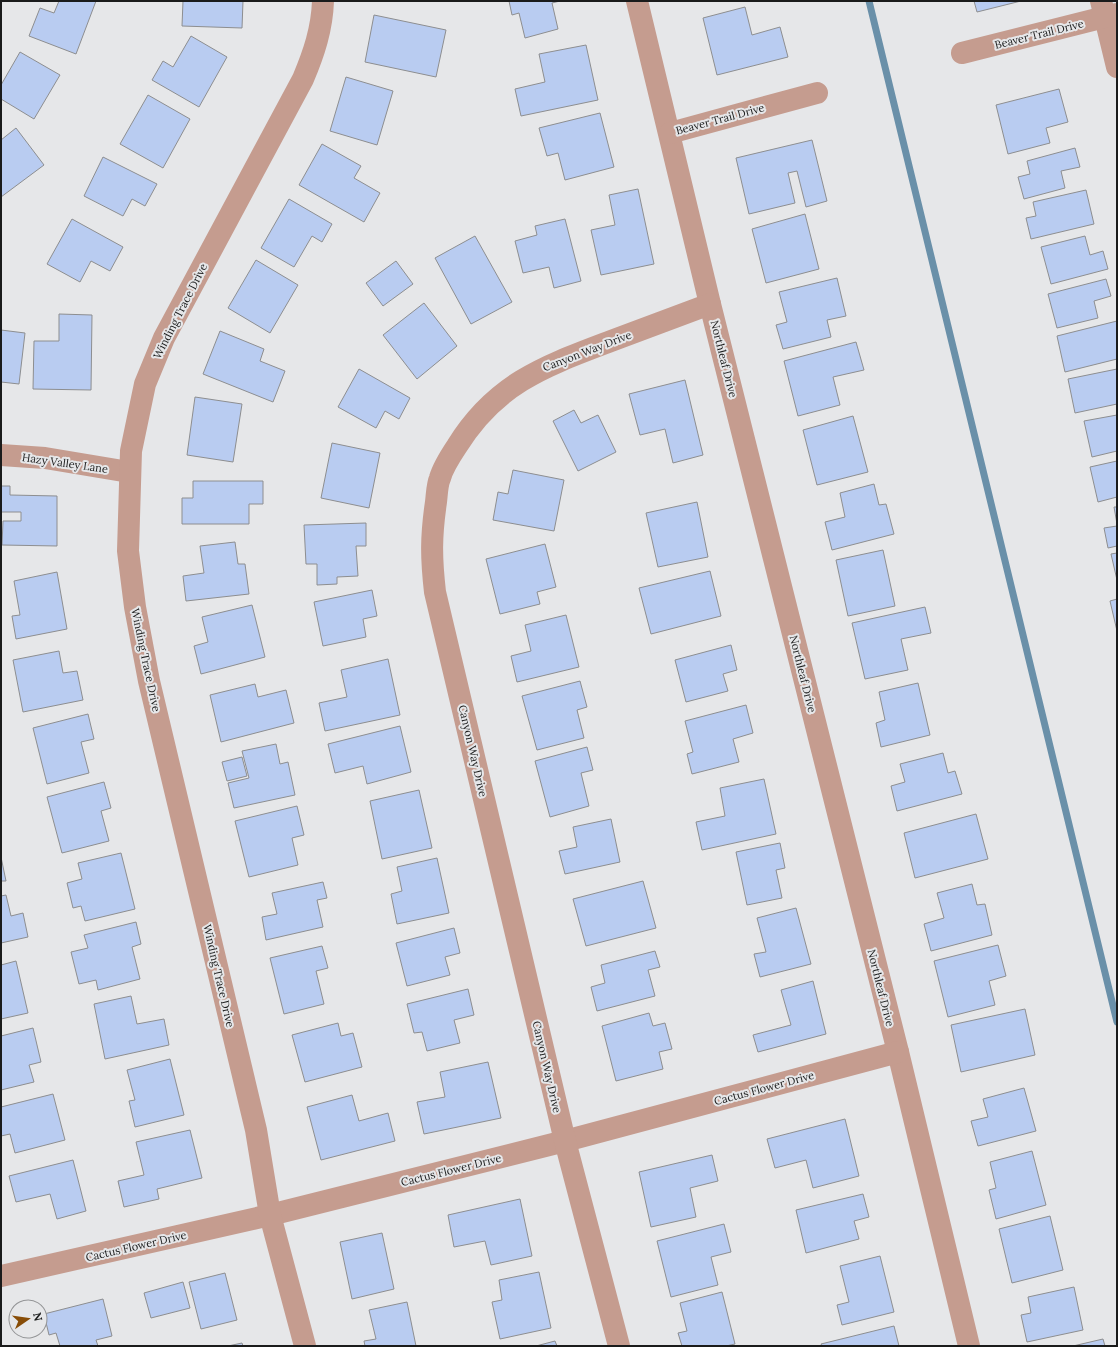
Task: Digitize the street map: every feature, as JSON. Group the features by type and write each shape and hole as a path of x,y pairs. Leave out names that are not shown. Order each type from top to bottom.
{"street":[{"name":"Winding Trace Drive","path":"305,1346 270,1215 256,1130 151,688 135,606 128,551 129,472 131,451 145,384 164,338 303,79 315,51 322,21 323,1"},
{"name":"Northleaf Drive","path":"637,1 710,304 898,1052 969,1346"},
{"name":"Beaver Trail Drive","path":"962,53 1108,11"},
{"path":"1108,11 1117,67"},
{"name":"Beaver Trail Drive","path":"670,133 817,93"},
{"name":"Canyon Way Drive","path":"619,1346 565,1141 435,592 431,563 431,535 440,477 467,430 485,409 506,391 530,374 555,362 710,304"},
{"name":"Hazy Valley Lane","path":"1,455 45,458 129,472"},
{"name":"Cactus Flower Drive","path":"1,1276 270,1215 565,1141 898,1052"}],"building":[{"path":"59,1 96,1 76,54 29,36 40,8 54,13"},
{"path":"183,1 243,1 242,28 182,26"},
{"path":"509,1 560,1 552,3 558,29 525,38 519,13 512,15"},
{"path":"974,1 1021,1 977,12"},
{"path":"745,7 752,35 780,27 788,57 717,75 703,18"},
{"path":"374,15 446,30 436,77 365,62"},
{"path":"191,36 227,57 199,107 152,80 163,61 173,67"},
{"path":"586,45 598,100 521,116 515,89 545,82 539,54"},
{"path":"20,52 60,75 34,119 1,99 1,85"},
{"path":"346,77 393,91 377,145 330,131"},
{"path":"1059,89 1068,122 1046,128 1050,143 1008,154 996,105"},
{"path":"148,95 190,119 163,168 120,144"},
{"path":"600,113 614,167 565,180 558,153 547,156 539,128"},
{"path":"16,128 44,165 1,197 1,140"},
{"path":"812,140 827,201 806,207 797,171 788,173 795,203 749,214 736,158"},
{"path":"322,144 361,166 354,178 380,193 364,222 299,185"},
{"path":"1075,148 1080,167 1061,171 1065,188 1024,199 1018,177 1030,174 1027,161"},
{"path":"103,157 157,184 145,206 132,199 123,216 84,196"},
{"path":"638,189 654,264 601,275 591,230 615,225 609,195"},
{"path":"1086,190 1094,224 1031,239 1026,218 1036,216 1033,202"},
{"path":"289,199 332,224 322,242 312,236 294,267 261,248"},
{"path":"805,214 819,269 766,283 752,229"},
{"path":"72,219 123,247 110,271 91,261 80,282 47,264"},
{"path":"565,219 581,281 554,288 549,267 523,273 515,241 537,235 535,226"},
{"path":"475,236 512,302 471,324 435,258"},
{"path":"1085,236 1090,255 1103,251 1108,269 1051,284 1041,247"},
{"path":"256,260 298,285 270,333 228,308"},
{"path":"396,261 413,284 383,306 366,283"},
{"path":"837,278 846,316 827,320 831,337 783,349 776,325 787,322 779,292"},
{"path":"1106,279 1111,296 1094,301 1098,318 1057,328 1048,294"},
{"path":"424,303 457,346 417,379 383,335"},
{"path":"59,314 92,315 91,390 33,389 34,341 59,341"},
{"path":"1117,321 1117,359 1065,372 1057,336"},
{"path":"1,330 25,333 19,384 1,382"},
{"path":"220,331 264,349 260,361 285,371 273,402 203,374"},
{"path":"856,342 864,370 833,377 840,405 798,416 784,361"},
{"path":"359,369 410,398 399,419 385,411 376,428 338,407"},
{"path":"1117,369 1117,404 1075,413 1068,379"},
{"path":"685,380 703,455 673,463 665,429 640,435 629,394"},
{"path":"195,397 242,404 233,462 187,455"},
{"path":"574,410 581,423 598,415 616,452 578,471 553,421"},
{"path":"1117,415 1117,451 1092,457 1084,421"},
{"path":"853,416 868,472 817,485 803,430"},
{"path":"332,443 380,453 369,508 321,498"},
{"path":"1117,461 1117,497 1098,502 1090,467"},
{"path":"513,470 564,480 554,531 493,520 498,492 508,494"},
{"path":"193,481 263,481 263,504 249,504 249,524 182,524 182,498 193,498"},
{"path":"874,484 879,505 886,504 894,534 832,550 825,522 845,517 840,493"},
{"path":"1,486 10,486 10,495 57,496 57,546 2,545 3,521 21,521 21,512 1,512"},
{"path":"697,502 708,557 658,567 646,513"},
{"path":"1114,507 1117,507 1117,524"},
{"path":"366,523 366,546 356,546 358,576 337,577 337,584 317,585 317,564 306,564 304,525"},
{"path":"1117,526 1117,546 1108,548 1104,528"},
{"path":"235,542 238,564 245,564 249,594 186,601 183,576 204,573 200,546"},
{"path":"545,544 556,587 537,592 540,604 500,614 486,559"},
{"path":"883,550 895,606 848,616 836,560"},
{"path":"1117,553 1117,580 1111,554"},
{"path":"710,571 721,616 651,634 639,588"},
{"path":"57,572 67,629 16,639 12,616 20,615 14,581"},
{"path":"372,590 377,616 363,619 366,637 323,646 314,602"},
{"path":"1117,599 1117,631 1110,601"},
{"path":"252,605 265,657 201,674 194,646 208,642 202,617"},
{"path":"925,607 931,633 901,639 908,670 865,679 852,623"},
{"path":"566,615 579,667 517,682 511,656 531,651 525,625"},
{"path":"731,645 737,670 723,674 728,691 686,702 675,660"},
{"path":"59,651 63,673 77,671 83,700 23,712 13,660"},
{"path":"388,659 400,715 325,731 319,703 347,697 341,670"},
{"path":"580,681 587,707 577,710 584,738 537,750 522,696"},
{"path":"918,683 930,735 881,747 876,723 885,720 879,692"},
{"path":"255,684 258,697 286,690 294,723 221,742 210,695"},
{"path":"746,705 753,733 733,739 739,762 692,774 687,754 693,752 685,721"},
{"path":"88,714 94,739 81,742 89,773 47,784 33,728"},
{"path":"400,726 411,772 367,784 363,766 335,773 328,744"},
{"path":"276,744 280,764 288,762 295,795 234,808 228,783 249,778 242,751"},
{"path":"587,747 593,770 581,773 589,806 550,817 535,761"},
{"path":"943,753 948,773 955,771 962,794 897,811 891,786 905,782 900,764"},
{"path":"242,757 247,776 227,781 222,762"},
{"path":"764,779 776,834 702,850 696,822 725,816 720,788"},
{"path":"104,782 111,808 101,811 109,841 62,853 47,797"},
{"path":"419,790 432,848 382,859 370,801"},
{"path":"297,806 304,835 292,838 298,865 249,877 235,821"},
{"path":"976,814 988,859 915,878 904,833"},
{"path":"611,819 620,862 565,874 559,851 577,847 573,827"},
{"path":"780,843 785,868 776,870 782,898 747,905 736,852"},
{"path":"121,853 135,909 85,921 81,906 73,908 67,883 82,879 78,863"},
{"path":"1,857 6,881 1,881"},
{"path":"437,858 449,913 397,924 391,894 402,891 397,867"},
{"path":"643,881 656,928 586,946 573,899"},
{"path":"323,882 327,898 317,900 323,927 266,940 262,917 277,914 272,893"},
{"path":"972,884 977,905 985,904 992,935 931,951 924,924 944,918 937,893"},
{"path":"6,895 11,916 23,913 28,937 1,943 1,896"},
{"path":"796,908 811,964 760,977 754,954 766,952 757,918"},
{"path":"136,922 141,944 132,947 140,979 98,990 96,980 79,984 71,952 88,948 84,935"},
{"path":"454,928 460,953 445,957 450,975 407,986 396,943"},
{"path":"998,945 1006,976 989,981 995,1005 948,1017 934,961"},
{"path":"322,946 328,968 316,971 324,1004 284,1014 270,958"},
{"path":"655,951 660,967 648,970 655,996 597,1011 591,987 605,983 601,965"},
{"path":"16,961 28,1013 1,1019 1,965"},
{"path":"813,981 826,1034 758,1052 753,1035 791,1025 781,990"},
{"path":"468,989 474,1015 454,1020 460,1043 427,1051 422,1032 414,1033 407,1004"},
{"path":"131,996 137,1024 164,1019 169,1045 105,1059 94,1004"},
{"path":"1025,1009 1035,1055 961,1072 951,1025"},
{"path":"649,1013 653,1026 665,1023 672,1049 659,1052 663,1069 616,1081 602,1026"},
{"path":"338,1023 341,1036 353,1033 362,1067 305,1082 292,1035"},
{"path":"33,1028 41,1062 29,1065 34,1082 1,1090 1,1036"},
{"path":"170,1059 184,1115 135,1127 129,1101 135,1100 127,1070"},
{"path":"488,1062 501,1118 424,1134 417,1102 445,1097 440,1072"},
{"path":"1024,1088 1036,1131 978,1146 971,1121 988,1117 983,1099"},
{"path":"53,1094 65,1140 15,1153 10,1134 1,1136 1,1107"},
{"path":"352,1095 359,1121 388,1113 395,1141 321,1160 307,1107"},
{"path":"845,1119 859,1176 813,1188 806,1160 775,1168 767,1139"},
{"path":"190,1130 202,1178 157,1189 159,1199 124,1207 118,1181 144,1175 136,1142"},
{"path":"1032,1151 1046,1205 996,1219 989,1190 996,1188 990,1162"},
{"path":"712,1155 718,1181 690,1188 696,1217 651,1227 639,1172"},
{"path":"73,1160 86,1211 57,1219 50,1194 16,1202 9,1176"},
{"path":"863,1194 869,1217 854,1221 859,1239 806,1253 796,1210"},
{"path":"520,1199 532,1256 491,1265 485,1241 454,1247 448,1215"},
{"path":"1050,1216 1063,1270 1012,1283 999,1229"},
{"path":"724,1224 731,1252 711,1257 718,1285 671,1297 657,1241"},
{"path":"382,1233 394,1289 352,1299 340,1242"},
{"path":"880,1256 894,1312 842,1325 837,1305 849,1302 840,1266"},
{"path":"539,1272 551,1328 500,1339 492,1302 502,1300 499,1280"},
{"path":"225,1273 237,1320 201,1329 189,1282"},
{"path":"183,1282 190,1308 151,1318 144,1293"},
{"path":"1074,1287 1083,1330 1027,1342 1021,1315 1031,1313 1028,1297"},
{"path":"722,1292 735,1344 726,1346 682,1346 678,1333 687,1331 680,1303"},
{"path":"103,1299 112,1336 96,1340 98,1346 60,1346 56,1333 49,1335 48,1313"},
{"path":"407,1302 416,1346 365,1346 364,1341 376,1339 369,1310"},
{"path":"894,1326 899,1346 822,1346 821,1344"},
{"path":"1103,1339 1105,1346 1073,1346"},
{"path":"555,1341 557,1346 536,1346"},
{"path":"242,1343 243,1346 228,1346"}],"waterway":[{"path":"869,1 1117,1022"}]}
